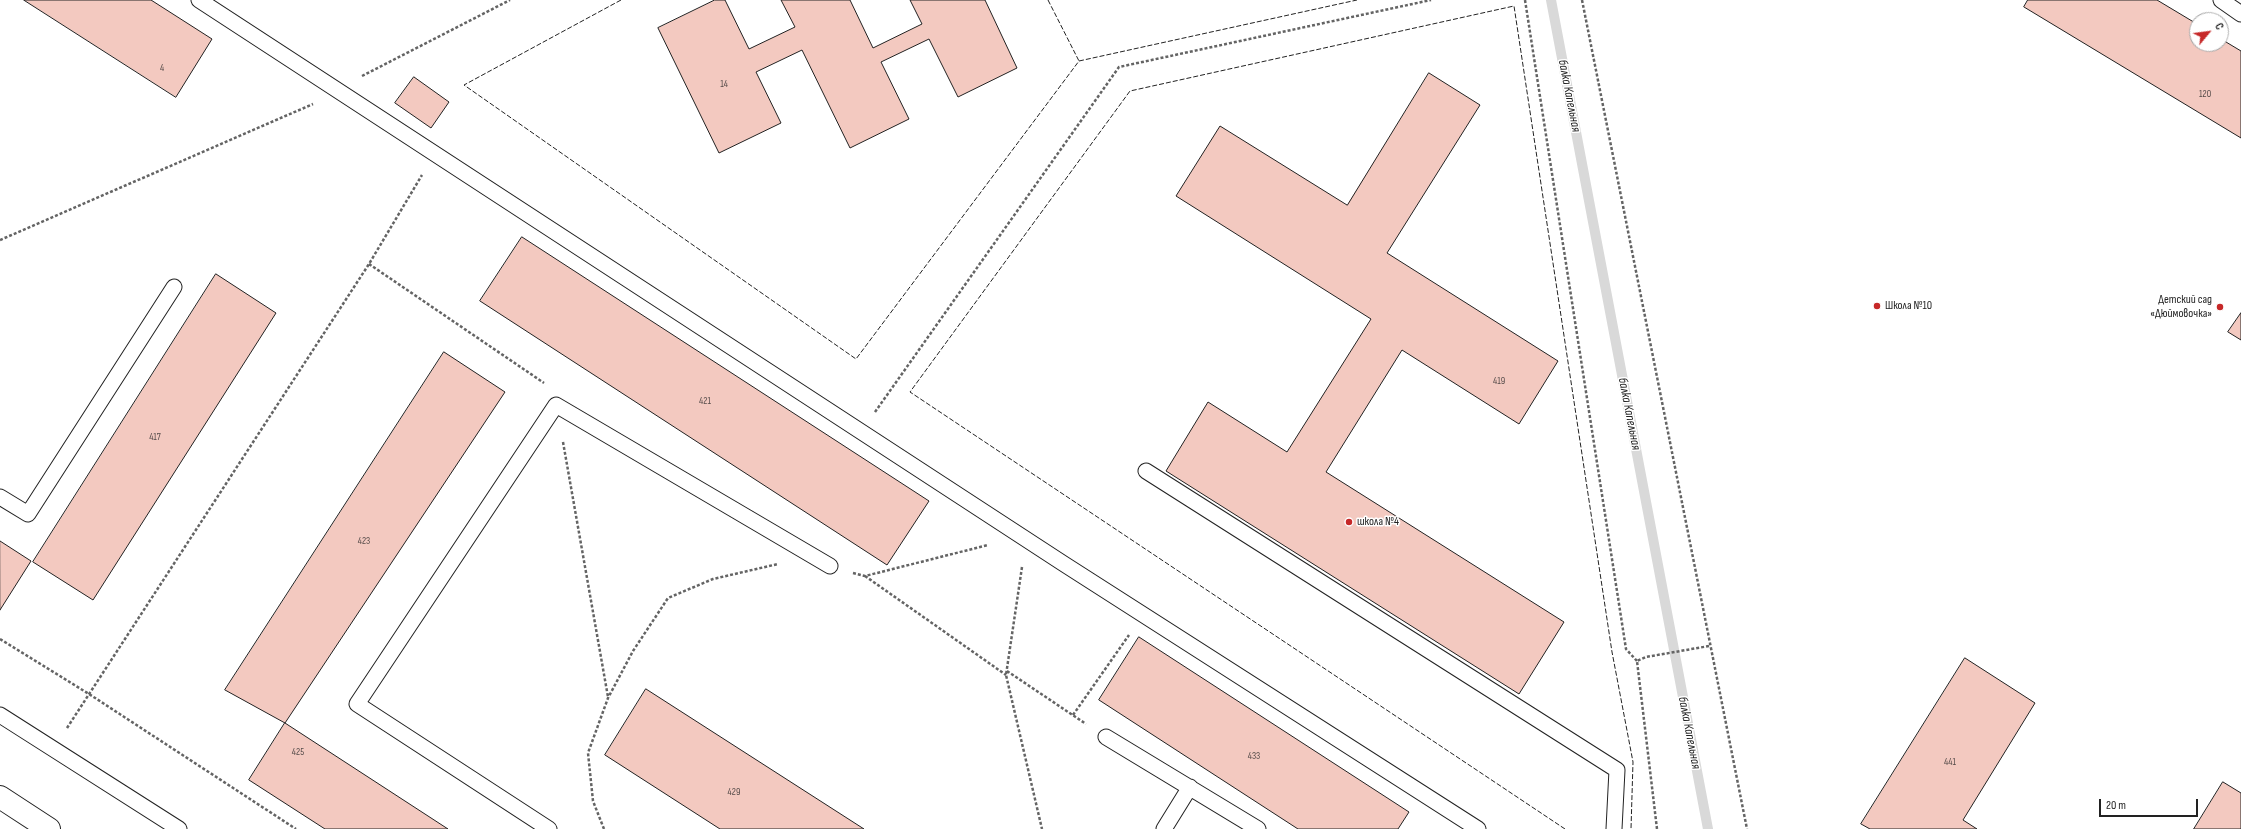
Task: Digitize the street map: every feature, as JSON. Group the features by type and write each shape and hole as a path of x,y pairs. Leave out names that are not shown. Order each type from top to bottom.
{"main road":[{"path":"0,797 49,829"}],"lane":[{"path":"199,0 1021,537 1478,829"},
{"path":"2221,0 2241,14"},
{"path":"0,497 28,514 174,287"},
{"path":"549,829 357,704 556,405 830,566"},
{"path":"1146,471 1617,770 1614,829"},
{"path":"0,715 54,748 178,829"},
{"path":"1106,737 1258,829"},
{"path":"1164,829 1190,787"}],"path":[{"path":"0,240 340,92 352,80 510,0"},
{"path":"861,432 1119,67 1431,0"},
{"path":"1525,0 1626,649 1637,661 1657,829"},
{"path":"1582,0 1709,646 1747,829"},
{"path":"54,748 369,264 436,155"},
{"path":"865,576 1021,537 1025,545 1006,675 1042,829"},
{"path":"604,829 593,801 588,753 608,698 633,651 668,598 713,579 785,563"},
{"path":"830,566 865,576 1006,675"},
{"path":"1073,715 1144,616"},
{"path":"0,639 89,694 296,829"},
{"path":"1637,661 1646,657 1709,646"},
{"path":"1006,671 1106,737"}],"building":[{"path":"24,0 151,0 212,39 176,97"},
{"path":"715,0 725,0 749,49 795,27 781,0 850,0 873,48 922,24 910,0 985,0 1017,68 958,97 929,39 881,62 909,119 850,148 802,50 756,72 781,123 719,153 658,28"},
{"path":"2028,0 2157,0 2189,19 2189,52 2229,52 2229,44 2241,51 2241,138 2024,7"},
{"path":"1429,73 1480,105 1387,253 1558,361 1519,424 1402,350 1326,472 1564,622 1519,694 1166,471 1208,402 1287,452 1371,319 1176,196 1220,126 1347,205"},
{"path":"414,77 449,102 431,128 395,103"},
{"path":"522,237 929,501 887,565 480,301"},
{"path":"216,274 276,313 93,600 33,562"},
{"path":"2241,313 2241,340 2228,332"},
{"path":"444,352 505,392 285,723 225,690"},
{"path":"0,541 31,561 0,610"},
{"path":"1139,637 1409,812 1398,829 1298,829 1099,700"},
{"path":"1965,658 2035,703 1963,820 1977,829 1870,829 1861,824"},
{"path":"646,689 864,829 720,829 605,755"},
{"path":"285,723 448,829 325,829 249,780"},
{"path":"2223,782 2241,793 2241,829 2194,829"}],"waterway":[{"name":"балка Капельная","path":"1551,0 1708,829"}],"fence":[{"path":"621,0 464,85 856,359 1079,61 1357,0"},
{"path":"1048,0 1079,61"},
{"path":"1565,829 910,392 1130,91 1514,6 1612,652 1633,762 1631,829"}],"place":[{"name":"Школа №10","path":"1877,306"},
{"name":"Детский сад «Дюймовочка»","path":"2220,307"},
{"name":"школа №4","path":"1349,522"}]}
